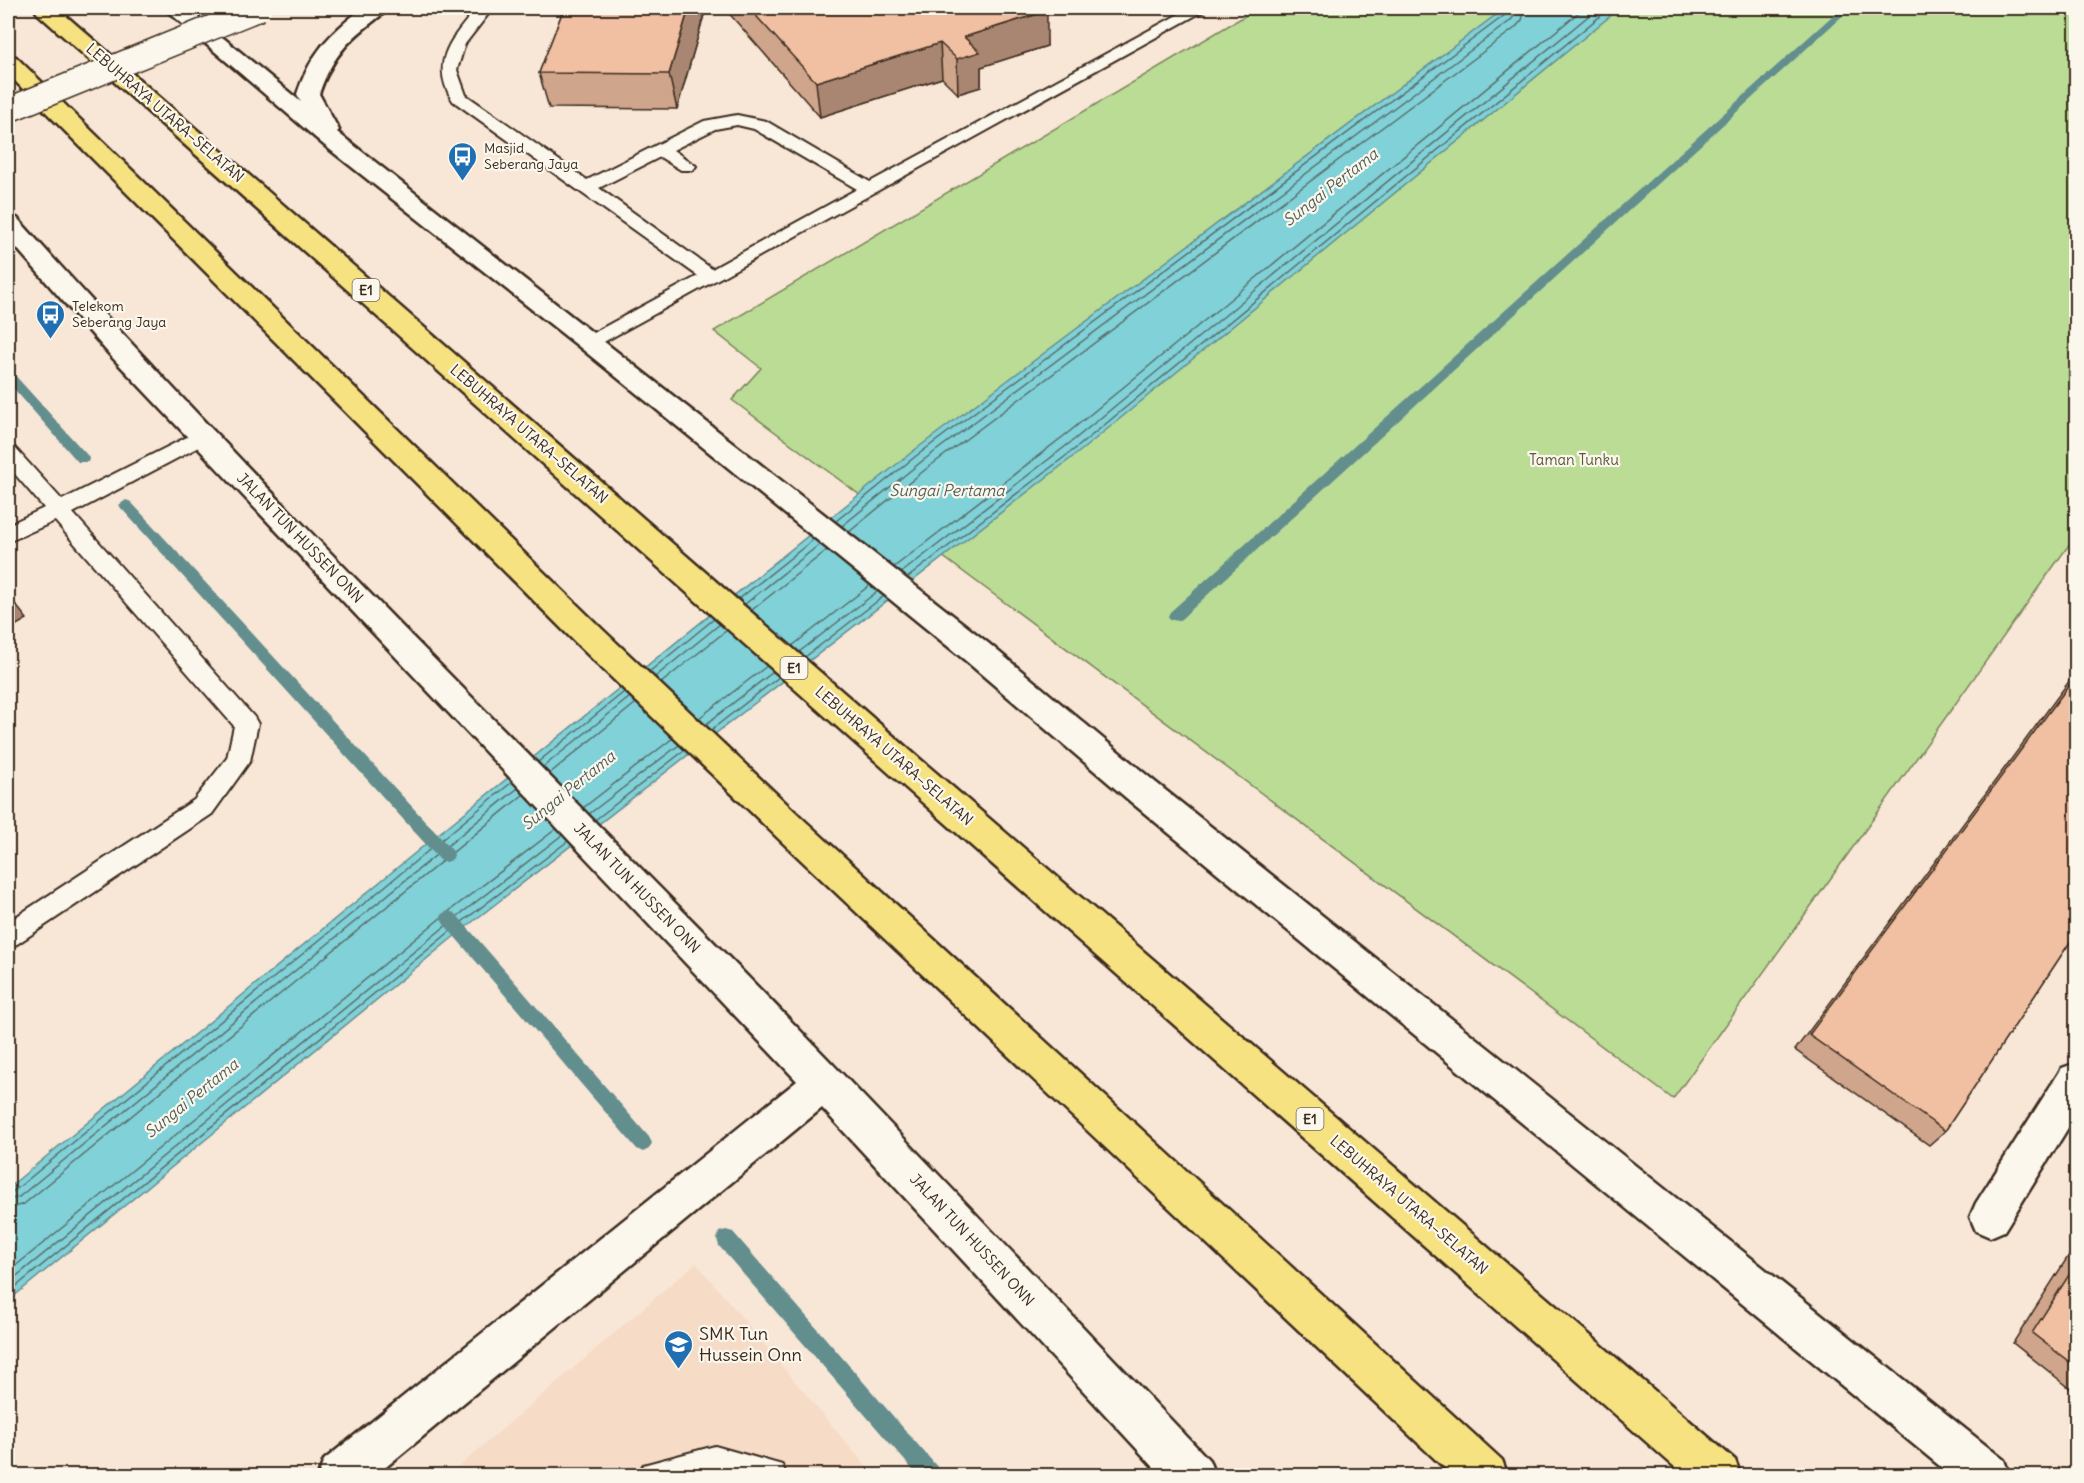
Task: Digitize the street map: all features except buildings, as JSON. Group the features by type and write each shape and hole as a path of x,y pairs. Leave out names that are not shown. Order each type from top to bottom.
{"highway":[{"name":"LEBUHRAYA UTARA–SELATAN","path":"45,8 901,763 1719,1476"},
{"path":"8,62 592,639 792,830 1486,1476"}],"main road":[{"path":"175,8 332,140 794,504 977,652 1152,800 1988,1476"},
{"path":"8,110 261,8"},
{"path":"332,140 308,94 316,67 333,41 376,8"},
{"name":"JALAN TUN HUSSEN ONN","path":"8,223 119,349 494,742 666,917 1193,1476"},
{"path":"1990,1217 2076,1081"},
{"path":"340,1476 824,1083"}],"lane":[{"path":"485,8 457,43 448,70 459,97 711,277"},
{"path":"591,343 1202,8"},
{"path":"586,188 711,125 737,120 760,125 869,189"},
{"path":"660,150 687,166"},
{"path":"8,534 203,436"},
{"path":"8,453 246,724 238,762 203,807 8,936"},
{"path":"654,1476 715,1462 771,1476"}],"shaded area":[{"name":"SMK Tun Hussein Onn","path":"696,1263 873,1475 448,1476"}],"green space":[{"name":"Taman Tunku","path":"1258,8 2076,8 2076,535 1673,1099 732,400 761,368 714,331"}],"water":[{"name":"Sungai Pertama","path":"1505,8 1620,8 1083,449 462,930 8,1301 8,1188 432,839 912,452"}],"waterway":[{"path":"1175,616 1846,8"},
{"path":"8,375 83,459"},
{"path":"126,505 446,855"},
{"path":"449,918 643,1143"},
{"path":"726,1239 932,1476"}],"place":[{"name":"Masjid Seberang Jaya","path":"463,182"},
{"name":"Telekom Seberang Jaya","path":"51,340"},
{"name":"SMK Tun Hussein Onn","path":"678,1370"}]}
